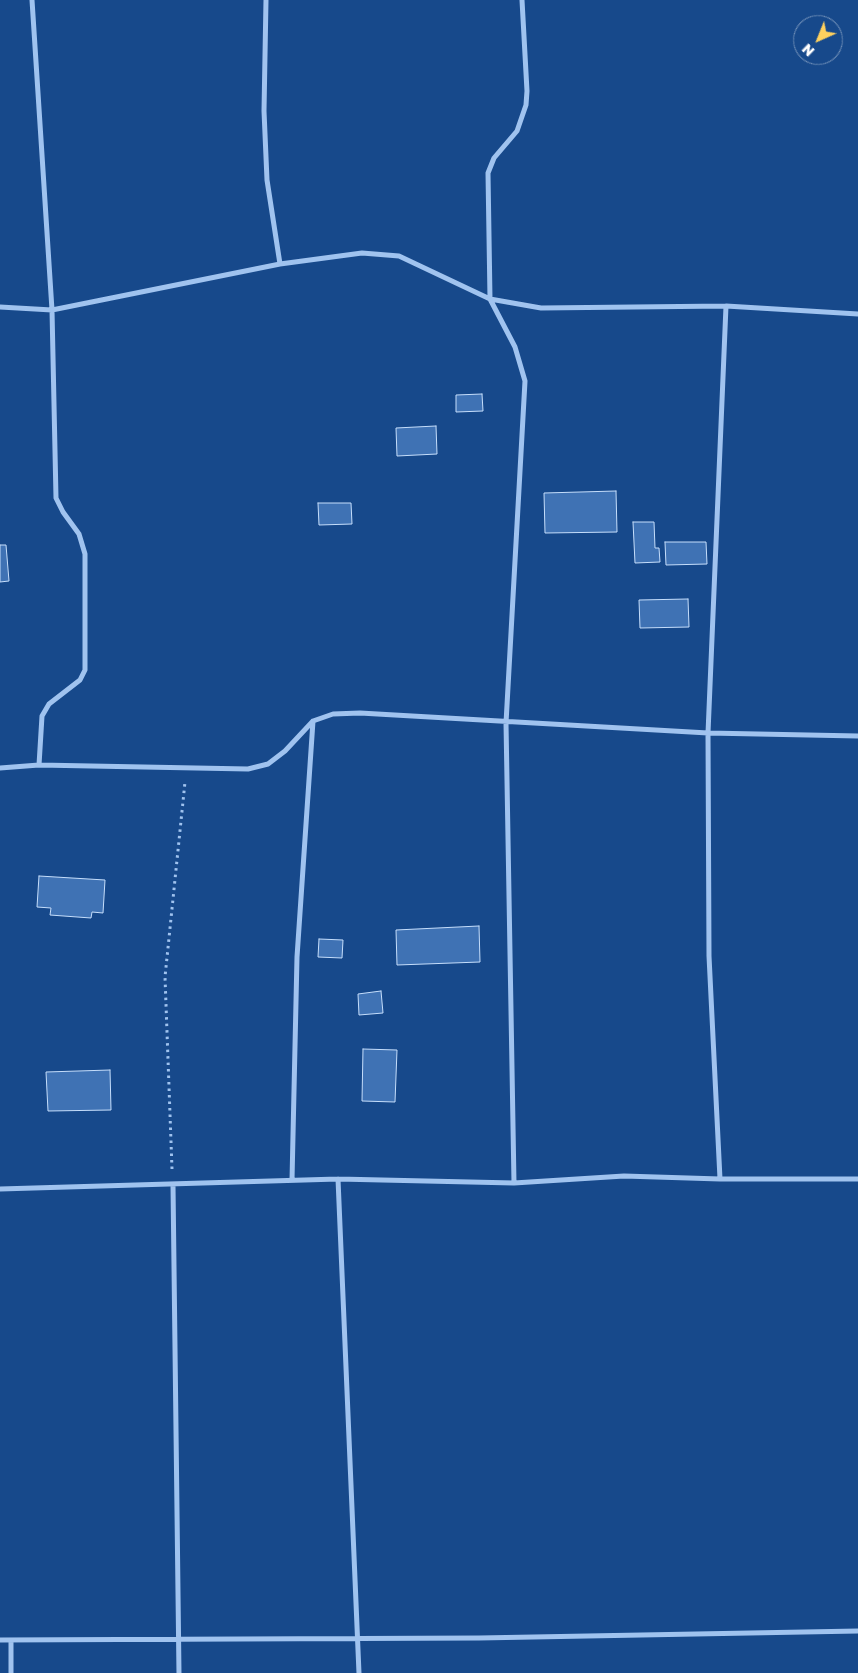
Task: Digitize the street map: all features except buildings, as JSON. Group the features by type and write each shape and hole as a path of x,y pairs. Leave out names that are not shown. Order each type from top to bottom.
{"street":[{"path":"32,0 52,310 56,498 79,534 85,554 85,670 80,680 49,704 42,716 40,765"},
{"path":"266,0 264,110 267,180 280,264"},
{"path":"514,1183 506,722 525,381 516,347 490,299 488,173 494,158 517,131 526,105 527,91 522,0"},
{"path":"0,307 52,310 280,264 362,253 399,256 490,299 542,308 726,306 858,314"},
{"path":"720,1179 709,956 708,734 726,306"},
{"path":"0,768 40,765 248,769 268,764 285,751 313,721 333,714 360,713 708,734 858,736"},
{"path":"292,1180 296,957 313,721"},
{"path":"0,1190 338,1179 514,1183 624,1176 720,1179 858,1179"},
{"path":"338,1179 359,1673"},
{"path":"173,1185 179,1673"},
{"path":"0,1640 357,1638 858,1630"},
{"path":"11,1640 11,1673"}],"path":[{"path":"173,1185 165,977 187,767"}]}
